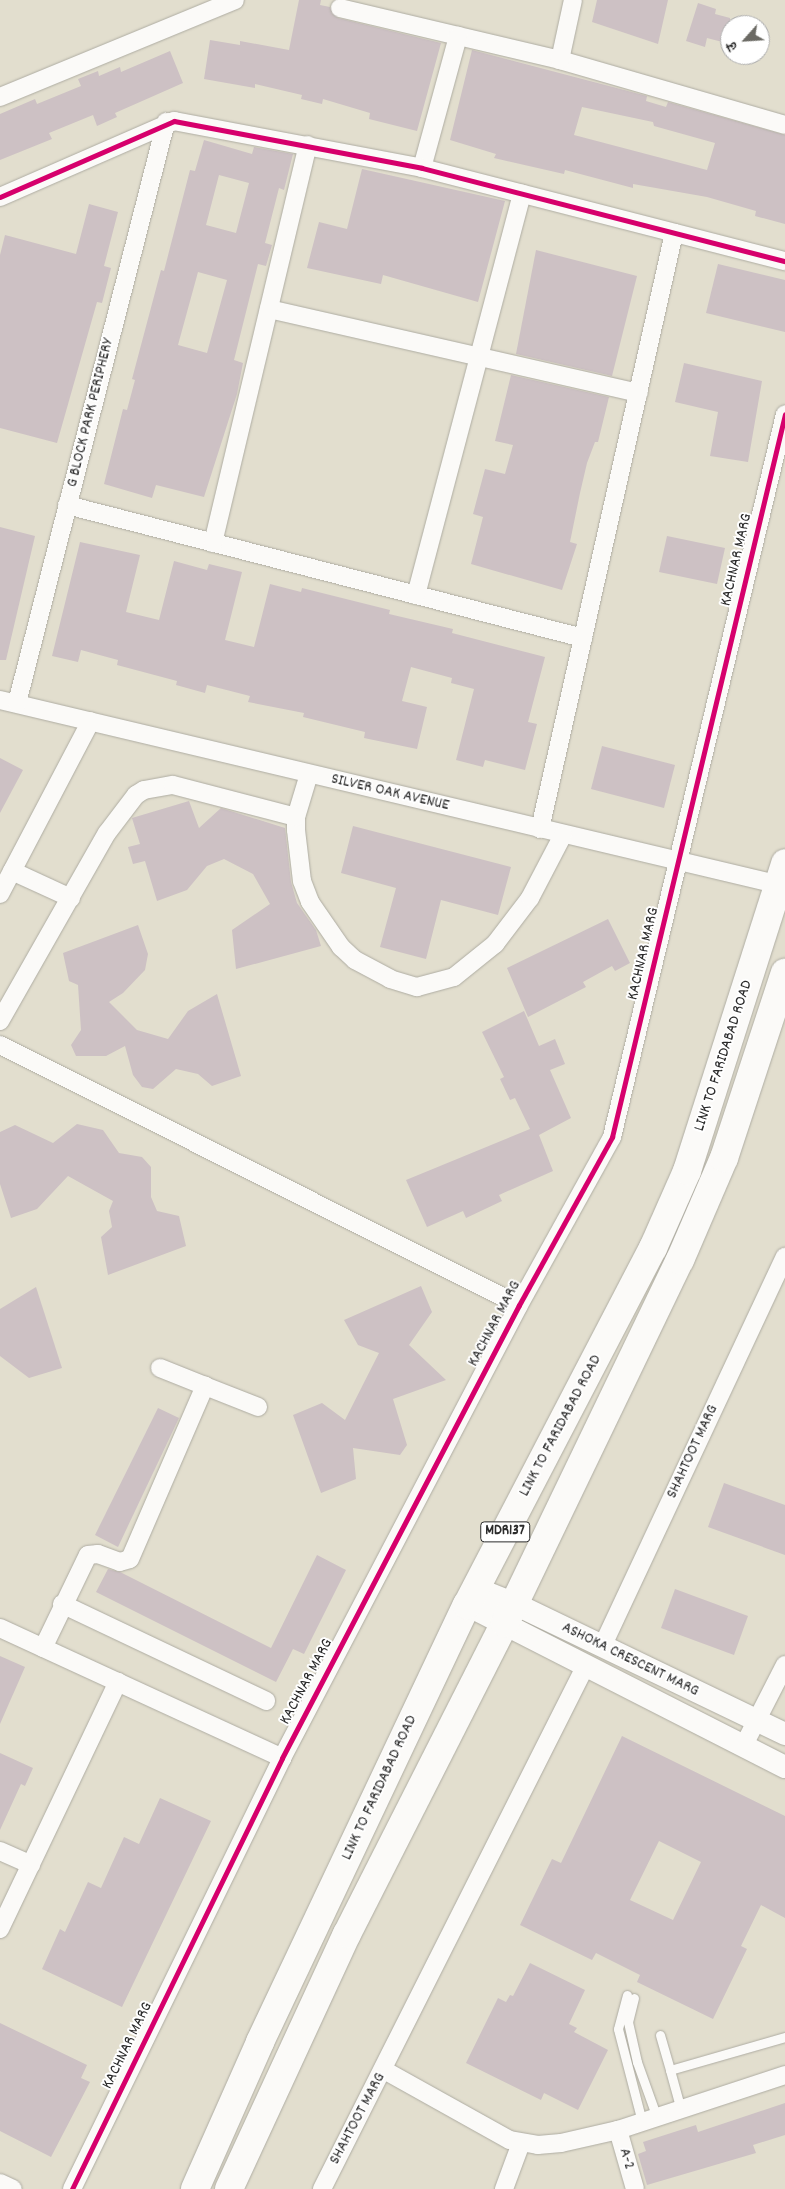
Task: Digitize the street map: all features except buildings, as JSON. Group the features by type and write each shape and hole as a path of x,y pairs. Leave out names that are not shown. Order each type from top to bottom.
{"main road":[{"name":"LINK TO FARIDABAD ROAD","path":"195,2189 260,2042 471,1596 612,1330 675,1196 782,874"},
{"name":"LINK TO FARIDABAD ROAD","path":"229,2189 347,1934 510,1613 680,1260 721,1166 785,973"}],"street":[{"path":"0,97 235,0"},
{"path":"560,60 573,0"},
{"path":"340,8 560,60 785,125"},
{"path":"422,168 458,36"},
{"path":"0,197 166,122 182,121 422,168 785,261"},
{"name":"G BLOCK PARK PERIPHERY","path":"8,702 68,505 166,122"},
{"path":"213,543 308,145"},
{"path":"416,595 522,194"},
{"path":"540,829 674,233"},
{"path":"269,309 638,393"},
{"name":"KACHNAR MARG","path":"72,2189 282,1758 519,1305 612,1138 785,414"},
{"path":"68,505 583,638"},
{"name":"SILVER OAK AVENUE","path":"8,702 678,862 782,874"},
{"path":"0,894 91,721"},
{"path":"309,774 296,817 302,881 310,902 341,947 371,971 416,987 454,977 496,944 530,898 562,835"},
{"path":"0,1021 107,833 123,811 144,790 173,786 296,817"},
{"path":"12,872 71,898"},
{"path":"0,1045 519,1305"},
{"name":"SHAHTOOT MARG","path":"602,1647 785,1257"},
{"path":"160,1368 258,1407"},
{"path":"43,1648 62,1604 88,1555 98,1554 120,1562 130,1559 205,1386"},
{"path":"471,1596 510,1613 586,1664 785,1767"},
{"path":"62,1604 266,1701"},
{"name":"ASHOKA CRESCENT MARG","path":"510,1613 602,1647 785,1734"},
{"path":"0,1628 282,1758"},
{"name":"SHAHTOOT MARG","path":"322,2189 395,2049 586,1664"},
{"path":"744,1745 785,1665"},
{"path":"0,1929 118,1682"},
{"path":"0,1851 31,1865"},
{"path":"384,2070 521,2143 561,2143 618,2130 785,2075"},
{"name":"A-2","path":"618,2130 634,2189"},
{"path":"504,2189 521,2143"},
{"path":"0,2183 12,2189"}],"lane":[{"path":"631,1996 628,2022 629,2031 650,2120 618,2029 631,1996"},
{"path":"660,2034 681,2110"},
{"path":"670,2070 785,2037"}],"cycle path":[{"path":"0,197 174,121 422,168 785,261"},
{"path":"72,2189 282,1758 519,1305 612,1137 785,414"}]}
